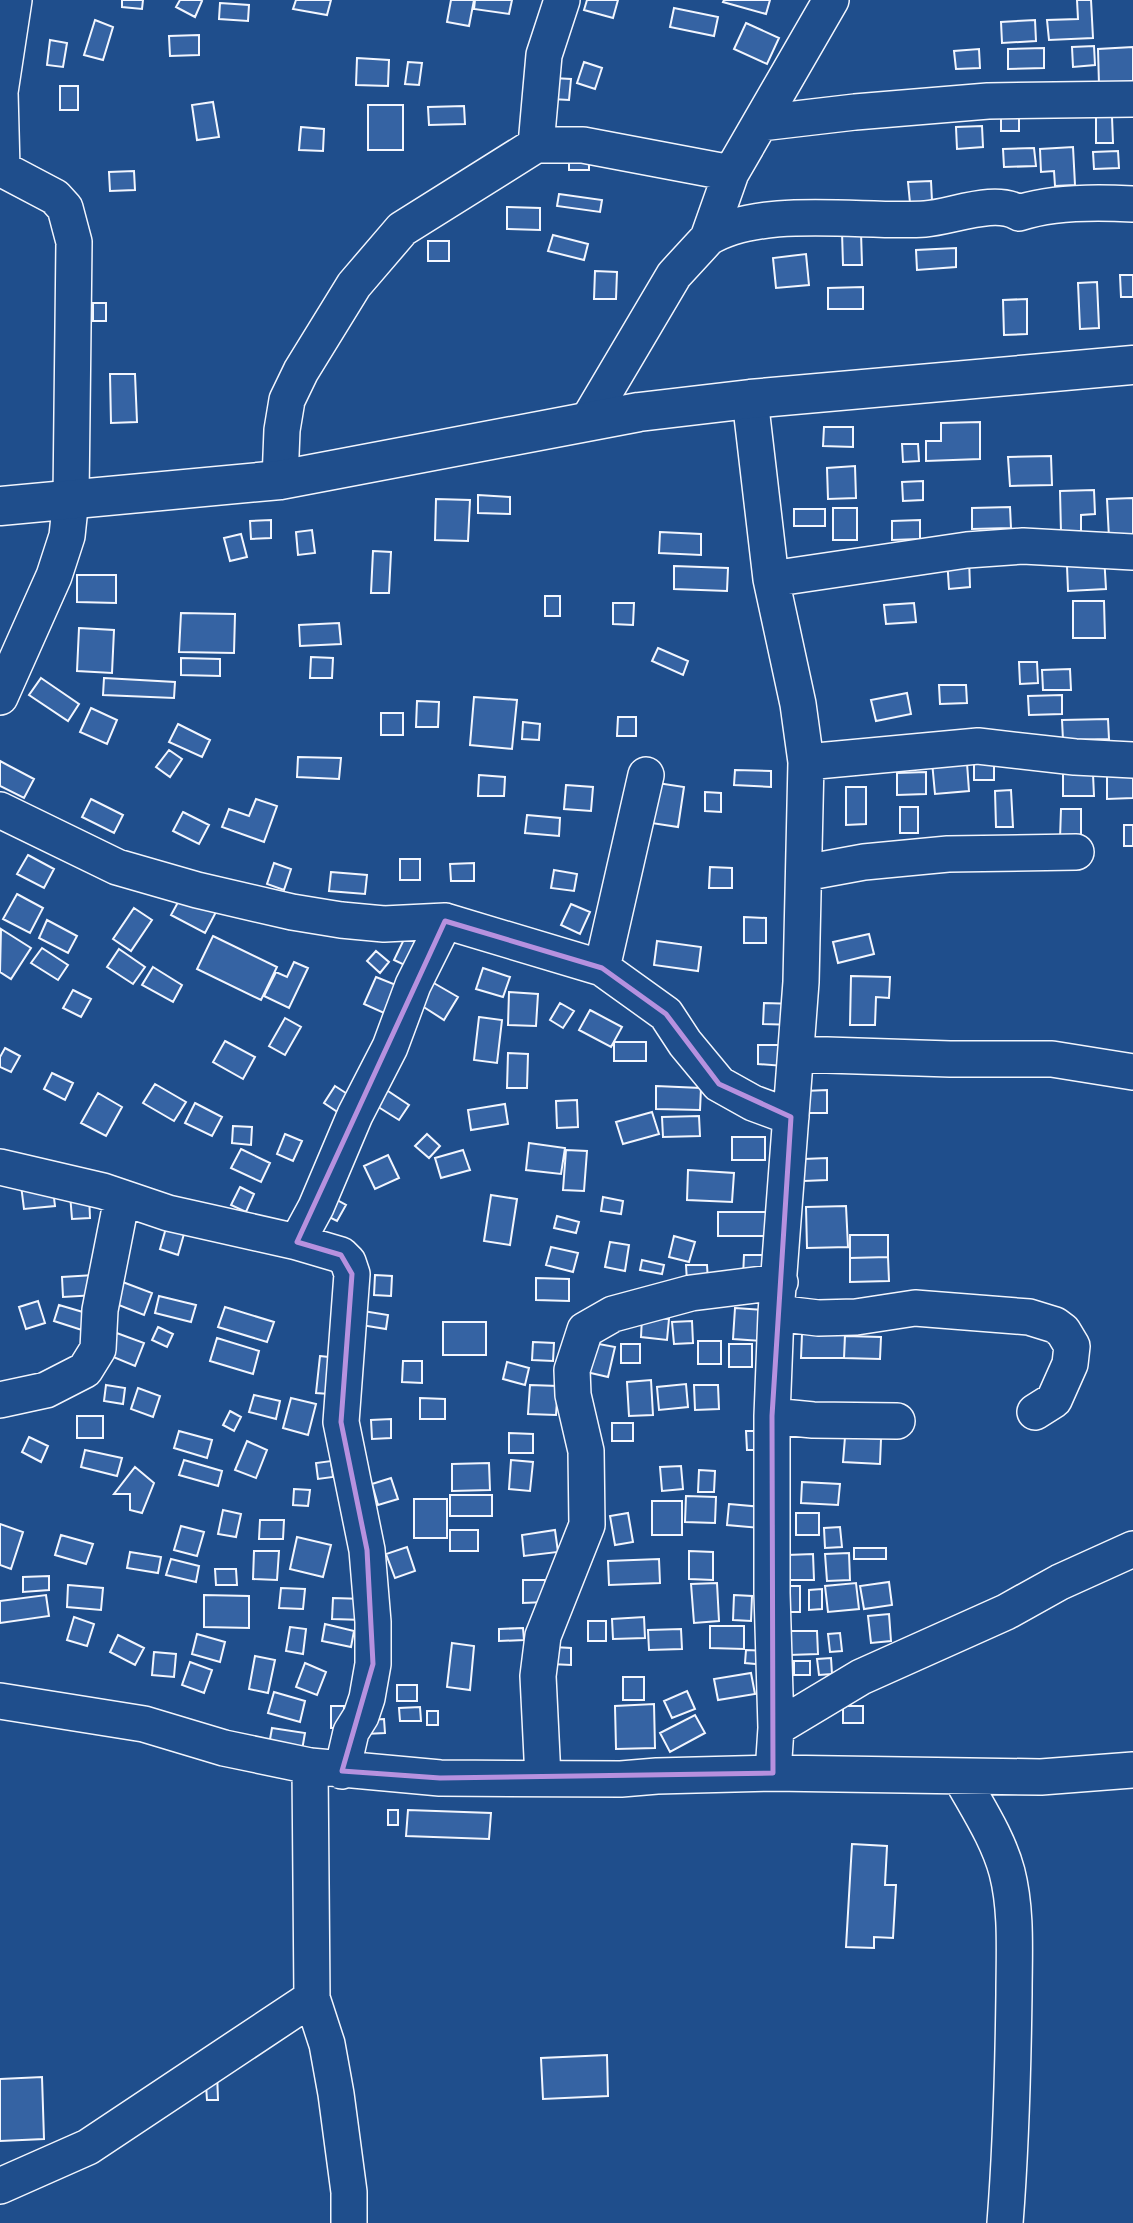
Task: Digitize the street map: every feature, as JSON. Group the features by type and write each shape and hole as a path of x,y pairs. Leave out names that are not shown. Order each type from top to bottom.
{"street":[{"path":"0,697 54,576 67,536 71,498 74,242 65,208 55,197 2,169 0,92 15,0"},
{"path":"537,145 544,55 562,0"},
{"path":"708,238 731,173 831,0"},
{"path":"761,123 988,101 1133,99"},
{"path":"281,480 282,430 287,400 301,370 354,285 402,229 537,145 583,145 731,173"},
{"path":"587,422 674,275 708,238 719,231 771,220 922,219 994,206 1019,213 1034,208 1133,204"},
{"path":"0,506 281,480 639,412 750,399 1133,365"},
{"path":"750,399 771,579 798,704 806,762 801,982 772,1416 772,1593 776,1728 773,1773"},
{"path":"771,579 967,550 1023,547 1133,552"},
{"path":"806,762 978,746 1075,757 1133,760"},
{"path":"602,968 646,775"},
{"path":"0,810 117,867 197,890 341,920 384,924 445,921 602,968 666,1014 685,1043 719,1084 753,1103 791,1117"},
{"path":"804,873 864,862 948,854 1076,852"},
{"path":"297,1241 316,1208 355,1115 390,1047 413,985 445,921"},
{"path":"796,1054 1052,1059 1133,1072"},
{"path":"0,1167 103,1191 168,1213 297,1241 341,1255 348,1262 352,1274 341,1422 367,1550 373,1622 373,1664 361,1716 326,1768 312,1998 327,2044 336,2094 349,2192 349,2223"},
{"path":"0,1400 46,1390 85,1370 98,1349 102,1299 122,1198"},
{"path":"543,1778 538,1676 543,1636 587,1525 586,1451 573,1395 572,1370 585,1330 613,1314 691,1293 778,1297 818,1318 856,1317 915,1308 1029,1317 1055,1325 1063,1331 1072,1346 1070,1364 1054,1400 1035,1412"},
{"path":"772,1416 813,1420 897,1421"},
{"path":"776,1728 861,1677 1006,1612 1060,1582 1133,1549"},
{"path":"0,1702 144,1724 224,1748 326,1768 440,1778 621,1779 773,1773 1041,1777 1133,1770"},
{"path":"960,1776 990,1829 1007,1872 1014,1925 1010,2159 1005,2223"},
{"path":"0,2186 88,2147 312,1998"}],"highlighted area":[{"path":"445,921 602,968 666,1014 719,1084 791,1117 772,1416 773,1773 440,1778 342,1771 373,1664 367,1550 341,1422 352,1274 341,1255 297,1242"}],"building":[{"path":"122,0 143,0 142,9 122,7"},
{"path":"180,0 202,1 195,17 176,7"},
{"path":"296,0 331,0 327,15 293,9"},
{"path":"451,0 474,0 469,26 447,22"},
{"path":"475,0 512,0 509,14 474,9"},
{"path":"587,0 618,0 613,18 584,10"},
{"path":"770,0 766,14 723,2"},
{"path":"1077,0 1091,0 1093,38 1049,40 1047,20 1078,19"},
{"path":"220,3 249,5 248,21 219,19"},
{"path":"674,8 718,17 714,36 670,27"},
{"path":"95,20 113,27 103,60 84,55"},
{"path":"1035,20 1036,41 1002,43 1001,22"},
{"path":"746,23 779,38 767,64 734,49"},
{"path":"199,35 199,55 170,56 169,36"},
{"path":"50,40 67,43 63,67 47,65"},
{"path":"1094,46 1095,65 1073,67 1072,47"},
{"path":"1133,47 1133,83 1099,85 1098,49"},
{"path":"1044,48 1044,68 1008,69 1008,49"},
{"path":"979,49 980,68 956,69 954,51"},
{"path":"357,58 389,60 388,86 356,85"},
{"path":"408,62 422,63 419,85 405,84"},
{"path":"584,62 602,68 595,89 577,83"},
{"path":"553,78 571,79 569,100 552,99"},
{"path":"60,86 78,86 78,110 60,110"},
{"path":"213,102 219,137 197,140 192,105"},
{"path":"368,105 403,105 403,150 368,150"},
{"path":"464,106 465,124 429,125 428,107"},
{"path":"1001,109 1019,109 1019,131 1001,131"},
{"path":"1096,117 1112,117 1113,143 1096,143"},
{"path":"982,126 983,147 957,149 956,127"},
{"path":"301,127 324,129 323,151 299,150"},
{"path":"1073,147 1075,185 1055,186 1054,171 1041,172 1040,149"},
{"path":"1034,148 1036,166 1004,167 1003,149"},
{"path":"1118,151 1119,168 1094,169 1093,152"},
{"path":"569,159 589,159 589,170 569,170"},
{"path":"134,171 135,190 110,191 109,172"},
{"path":"931,181 932,201 910,203 908,182"},
{"path":"559,194 602,200 600,212 557,206"},
{"path":"507,207 540,208 540,230 507,229"},
{"path":"842,232 861,232 862,265 843,265"},
{"path":"553,235 588,244 584,260 548,251"},
{"path":"428,241 449,241 449,261 428,261"},
{"path":"956,248 956,267 917,270 916,250"},
{"path":"806,254 809,285 776,288 773,258"},
{"path":"595,271 617,272 616,299 594,299"},
{"path":"1120,275 1133,275 1133,297 1121,297"},
{"path":"1097,282 1099,328 1080,329 1078,283"},
{"path":"863,287 863,309 828,309 828,288"},
{"path":"1027,299 1027,334 1004,335 1003,300"},
{"path":"93,303 106,303 106,321 93,321"},
{"path":"110,374 135,374 137,422 111,423"},
{"path":"980,422 980,459 926,461 926,441 941,441 941,423"},
{"path":"824,427 853,427 853,447 823,446"},
{"path":"902,444 918,444 919,461 903,462"},
{"path":"1051,456 1052,485 1010,486 1008,457"},
{"path":"855,466 856,498 828,499 827,468"},
{"path":"923,481 923,500 903,501 902,482"},
{"path":"1094,490 1095,514 1081,515 1081,531 1061,532 1060,491"},
{"path":"478,495 510,497 510,514 478,513"},
{"path":"1133,498 1133,537 1109,538 1107,499"},
{"path":"436,499 470,500 468,541 435,540"},
{"path":"1010,507 1011,528 972,529 972,508"},
{"path":"833,508 857,508 857,540 833,540"},
{"path":"794,509 825,509 825,526 794,526"},
{"path":"271,520 271,538 251,539 250,521"},
{"path":"920,520 920,539 892,540 892,521"},
{"path":"312,530 315,553 298,555 296,532"},
{"path":"660,532 701,534 701,555 659,553"},
{"path":"241,534 247,557 230,561 224,538"},
{"path":"373,551 391,552 389,593 371,593"},
{"path":"1104,555 1106,589 1068,591 1067,566 1089,565"},
{"path":"969,557 970,587 949,589 947,558"},
{"path":"674,566 728,568 727,591 674,589"},
{"path":"77,575 116,575 116,603 77,602"},
{"path":"545,596 560,596 560,616 545,616"},
{"path":"1073,601 1104,601 1105,638 1073,638"},
{"path":"613,603 634,603 633,625 613,624"},
{"path":"914,603 916,622 886,624 884,605"},
{"path":"181,613 235,614 234,653 179,652"},
{"path":"339,623 341,644 300,646 299,625"},
{"path":"79,628 114,630 112,673 77,671"},
{"path":"658,648 688,661 683,675 652,661"},
{"path":"311,657 333,658 332,678 310,678"},
{"path":"181,658 220,659 220,676 181,675"},
{"path":"1019,662 1037,662 1038,683 1020,684"},
{"path":"1070,669 1071,690 1043,690 1042,670"},
{"path":"41,678 79,704 68,721 29,695"},
{"path":"104,678 175,682 174,698 103,695"},
{"path":"939,685 966,685 967,703 940,704"},
{"path":"907,693 911,714 876,721 871,700"},
{"path":"1062,695 1062,714 1029,715 1028,696"},
{"path":"474,697 517,700 512,749 470,745"},
{"path":"417,701 439,702 438,727 416,727"},
{"path":"91,708 117,720 107,744 80,732"},
{"path":"381,713 403,713 403,735 381,735"},
{"path":"618,717 636,717 636,736 617,736"},
{"path":"1108,719 1109,739 1063,740 1062,720"},
{"path":"523,722 540,724 539,740 522,739"},
{"path":"178,724 210,740 202,757 169,742"},
{"path":"966,749 969,791 935,794 931,751"},
{"path":"169,750 182,759 170,777 156,767"},
{"path":"298,757 341,758 339,779 297,777"},
{"path":"974,760 994,760 994,780 974,780"},
{"path":"0,761 34,779 24,798 0,786"},
{"path":"1133,763 1133,798 1107,799 1107,764"},
{"path":"735,770 771,771 771,787 734,785"},
{"path":"926,772 926,794 897,795 897,773"},
{"path":"1063,774 1093,774 1094,796 1063,796"},
{"path":"479,775 505,777 504,796 478,796"},
{"path":"651,782 684,787 678,827 645,822"},
{"path":"566,785 593,787 591,811 564,809"},
{"path":"846,787 866,787 866,824 846,825"},
{"path":"1011,790 1013,827 996,827 995,791"},
{"path":"705,792 721,793 721,812 705,811"},
{"path":"91,799 123,815 114,833 82,817"},
{"path":"256,799 277,806 264,842 222,827 229,809 249,816"},
{"path":"900,807 918,807 918,833 900,833"},
{"path":"1061,809 1081,809 1081,840 1060,839"},
{"path":"183,812 209,825 199,844 173,831"},
{"path":"527,815 560,818 559,836 525,833"},
{"path":"1124,825 1133,825 1133,846 1124,846"},
{"path":"28,855 54,869 44,888 17,874"},
{"path":"400,859 420,859 420,880 400,880"},
{"path":"274,863 291,869 284,890 267,884"},
{"path":"474,863 474,881 451,881 450,864"},
{"path":"710,867 732,868 732,888 709,888"},
{"path":"554,870 577,874 574,891 551,888"},
{"path":"331,872 367,875 365,894 329,891"},
{"path":"17,894 43,908 30,933 3,919"},
{"path":"182,895 216,912 205,933 171,915"},
{"path":"571,904 590,912 580,934 561,925"},
{"path":"134,908 152,920 131,951 113,939"},
{"path":"744,917 766,918 766,943 744,943"},
{"path":"47,920 77,936 68,953 39,938"},
{"path":"1,929 31,948 11,979 0,972"},
{"path":"408,931 426,939 411,968 394,960"},
{"path":"869,934 874,954 838,963 833,942"},
{"path":"213,936 277,967 261,1000 197,969"},
{"path":"657,941 701,947 698,971 654,965"},
{"path":"42,948 68,965 58,980 31,963"},
{"path":"119,949 145,967 133,984 107,967"},
{"path":"376,951 389,962 380,973 367,961"},
{"path":"294,962 308,968 289,1008 264,996 276,972 287,977"},
{"path":"153,967 182,985 173,1002 142,985"},
{"path":"483,968 510,977 503,997 476,989"},
{"path":"851,976 890,977 889,998 876,997 875,1025 850,1025"},
{"path":"376,977 396,985 384,1013 364,1004"},
{"path":"432,982 458,997 444,1020 419,1004"},
{"path":"73,990 91,999 81,1017 63,1008"},
{"path":"509,992 538,994 536,1026 508,1025"},
{"path":"560,1003 574,1011 563,1028 550,1020"},
{"path":"764,1003 797,1004 796,1025 763,1024"},
{"path":"590,1010 622,1027 611,1047 579,1030"},
{"path":"479,1017 502,1020 497,1063 474,1060"},
{"path":"285,1018 301,1027 285,1055 269,1046"},
{"path":"225,1041 255,1057 243,1079 213,1062"},
{"path":"614,1042 646,1042 646,1061 614,1061"},
{"path":"758,1045 784,1045 784,1066 758,1064"},
{"path":"5,1048 20,1056 11,1072 0,1067 0,1057"},
{"path":"508,1053 528,1054 527,1088 507,1088"},
{"path":"52,1073 73,1083 65,1100 44,1089"},
{"path":"155,1084 186,1102 174,1121 143,1103"},
{"path":"335,1086 352,1097 342,1115 324,1103"},
{"path":"656,1086 701,1088 700,1110 656,1109"},
{"path":"382,1087 409,1105 399,1120 372,1103"},
{"path":"827,1090 827,1113 806,1113 805,1091"},
{"path":"98,1093 122,1107 106,1136 81,1123"},
{"path":"577,1100 578,1127 557,1128 556,1101"},
{"path":"195,1103 222,1117 212,1136 185,1123"},
{"path":"505,1104 508,1124 471,1130 468,1110"},
{"path":"652,1112 659,1134 623,1144 616,1122"},
{"path":"699,1116 700,1136 663,1137 662,1117"},
{"path":"233,1126 252,1127 251,1145 232,1143"},
{"path":"285,1134 302,1141 293,1161 277,1154"},
{"path":"427,1134 440,1146 429,1158 415,1146"},
{"path":"732,1137 765,1137 765,1160 732,1160"},
{"path":"529,1143 565,1148 561,1174 526,1170"},
{"path":"241,1149 270,1163 261,1182 231,1168"},
{"path":"463,1150 470,1170 441,1178 435,1158"},
{"path":"566,1150 587,1151 584,1191 563,1190"},
{"path":"388,1155 399,1178 375,1189 364,1166"},
{"path":"827,1158 827,1180 804,1181 804,1159"},
{"path":"688,1170 734,1173 732,1202 687,1200"},
{"path":"52,1182 55,1206 24,1209 21,1185"},
{"path":"240,1187 254,1194 246,1212 231,1205"},
{"path":"70,1194 89,1194 90,1218 72,1219"},
{"path":"328,1195 346,1205 337,1221 319,1212"},
{"path":"491,1195 517,1199 510,1245 484,1241"},
{"path":"603,1197 623,1201 621,1214 601,1211"},
{"path":"846,1206 848,1247 807,1248 806,1207"},
{"path":"718,1212 776,1212 776,1236 718,1236"},
{"path":"557,1216 579,1222 576,1233 554,1228"},
{"path":"166,1228 184,1234 178,1255 160,1249"},
{"path":"850,1235 888,1235 888,1257 850,1258"},
{"path":"674,1236 695,1242 689,1262 669,1257"},
{"path":"610,1242 629,1245 625,1271 605,1267"},
{"path":"551,1247 578,1253 573,1272 546,1265"},
{"path":"744,1255 768,1255 768,1278 743,1277"},
{"path":"888,1257 889,1281 850,1282 850,1258"},
{"path":"642,1260 664,1265 662,1274 640,1270"},
{"path":"686,1265 707,1265 708,1282 687,1282"},
{"path":"94,1275 96,1295 63,1297 62,1277"},
{"path":"375,1275 392,1276 391,1296 374,1295"},
{"path":"536,1278 569,1279 569,1301 536,1300"},
{"path":"120,1281 152,1293 144,1315 111,1302"},
{"path":"159,1296 196,1305 191,1322 155,1313"},
{"path":"38,1301 45,1323 26,1329 19,1307"},
{"path":"59,1305 93,1315 88,1332 54,1321"},
{"path":"225,1307 274,1322 267,1342 218,1327"},
{"path":"735,1308 765,1310 762,1341 733,1339"},
{"path":"363,1311 388,1315 386,1329 361,1325"},
{"path":"642,1317 669,1319 667,1340 641,1337"},
{"path":"692,1321 693,1343 674,1344 672,1322"},
{"path":"443,1322 486,1322 486,1355 443,1355"},
{"path":"158,1327 173,1334 167,1347 152,1340"},
{"path":"114,1332 144,1343 135,1366 106,1354"},
{"path":"802,1334 845,1334 844,1358 801,1358"},
{"path":"845,1336 881,1337 880,1359 844,1358"},
{"path":"217,1338 259,1351 253,1374 210,1361"},
{"path":"698,1341 721,1341 721,1364 698,1364"},
{"path":"533,1342 554,1343 553,1361 532,1360"},
{"path":"588,1342 615,1347 608,1377 582,1371"},
{"path":"621,1344 640,1344 640,1363 621,1363"},
{"path":"729,1344 752,1344 752,1367 729,1367"},
{"path":"320,1356 346,1359 343,1395 316,1393"},
{"path":"403,1361 422,1361 422,1383 402,1382"},
{"path":"507,1362 529,1368 525,1385 503,1379"},
{"path":"651,1380 653,1415 629,1416 627,1382"},
{"path":"686,1384 688,1407 659,1410 657,1387"},
{"path":"106,1385 125,1388 123,1404 104,1401"},
{"path":"530,1385 558,1386 556,1415 528,1414"},
{"path":"694,1385 718,1385 719,1409 695,1410"},
{"path":"138,1388 160,1396 153,1417 131,1409"},
{"path":"254,1395 280,1401 276,1419 249,1412"},
{"path":"291,1398 316,1404 308,1435 283,1428"},
{"path":"420,1398 445,1399 445,1419 420,1419"},
{"path":"230,1411 241,1417 234,1431 223,1425"},
{"path":"77,1416 103,1416 103,1438 77,1438"},
{"path":"391,1419 391,1438 372,1439 371,1420"},
{"path":"612,1423 633,1423 633,1441 612,1441"},
{"path":"179,1431 212,1440 207,1458 174,1448"},
{"path":"746,1431 765,1431 765,1450 747,1450"},
{"path":"509,1433 533,1434 533,1453 509,1453"},
{"path":"29,1437 48,1446 41,1462 22,1452"},
{"path":"845,1437 881,1439 880,1464 843,1462"},
{"path":"247,1441 267,1450 256,1478 235,1470"},
{"path":"85,1450 122,1458 117,1476 81,1467"},
{"path":"184,1460 222,1471 218,1486 179,1475"},
{"path":"511,1460 533,1462 530,1491 509,1489"},
{"path":"331,1461 333,1477 318,1479 316,1463"},
{"path":"489,1463 490,1490 452,1491 452,1464"},
{"path":"681,1466 683,1489 662,1491 660,1467"},
{"path":"135,1467 154,1483 142,1513 130,1510 130,1494 114,1494"},
{"path":"699,1470 715,1471 714,1492 698,1492"},
{"path":"391,1478 398,1499 378,1505 372,1484"},
{"path":"802,1482 840,1484 838,1505 801,1503"},
{"path":"294,1489 310,1490 308,1506 293,1505"},
{"path":"450,1495 492,1495 492,1516 450,1516"},
{"path":"686,1496 716,1497 715,1523 685,1522"},
{"path":"414,1499 447,1499 447,1538 414,1538"},
{"path":"652,1501 682,1501 682,1535 652,1535"},
{"path":"729,1504 762,1507 760,1528 727,1525"},
{"path":"223,1510 241,1514 236,1537 218,1534"},
{"path":"628,1513 633,1542 615,1545 610,1516"},
{"path":"796,1513 819,1513 819,1535 796,1535"},
{"path":"260,1520 284,1520 283,1539 259,1539"},
{"path":"0,1524 23,1532 11,1569 0,1565"},
{"path":"181,1526 204,1532 197,1556 174,1550"},
{"path":"840,1527 842,1547 825,1548 824,1528"},
{"path":"450,1530 478,1530 478,1551 450,1551"},
{"path":"555,1530 558,1552 524,1556 522,1535"},
{"path":"61,1535 93,1544 86,1564 55,1555"},
{"path":"297,1537 331,1545 323,1577 290,1569"},
{"path":"407,1547 415,1571 395,1578 386,1554"},
{"path":"854,1548 886,1548 886,1559 854,1559"},
{"path":"254,1551 279,1551 277,1580 253,1579"},
{"path":"689,1551 713,1552 713,1580 689,1579"},
{"path":"130,1552 161,1557 158,1573 127,1568"},
{"path":"849,1553 850,1580 827,1581 825,1554"},
{"path":"813,1554 814,1580 788,1580 787,1555"},
{"path":"171,1559 199,1566 196,1582 166,1575"},
{"path":"659,1559 660,1583 609,1585 608,1561"},
{"path":"215,1569 236,1569 237,1585 216,1585"},
{"path":"49,1576 49,1590 23,1592 23,1577"},
{"path":"523,1580 545,1580 546,1602 523,1603"},
{"path":"889,1582 892,1605 864,1609 860,1586"},
{"path":"717,1583 719,1621 694,1623 691,1584"},
{"path":"856,1583 859,1609 828,1612 825,1586"},
{"path":"68,1585 103,1588 101,1610 67,1607"},
{"path":"788,1586 800,1586 800,1612 787,1612"},
{"path":"281,1588 305,1589 303,1609 279,1608"},
{"path":"822,1589 822,1609 809,1610 809,1590"},
{"path":"46,1595 49,1616 0,1623 0,1601"},
{"path":"204,1595 249,1596 249,1628 204,1627"},
{"path":"734,1595 752,1596 751,1621 733,1620"},
{"path":"333,1598 364,1599 364,1620 332,1619"},
{"path":"889,1614 891,1641 871,1643 868,1616"},
{"path":"74,1617 94,1624 87,1646 67,1640"},
{"path":"644,1617 645,1638 613,1639 612,1619"},
{"path":"588,1621 606,1621 606,1641 588,1641"},
{"path":"325,1624 354,1631 351,1647 322,1641"},
{"path":"710,1626 744,1626 744,1649 710,1648"},
{"path":"290,1627 306,1629 303,1654 286,1651"},
{"path":"523,1628 524,1640 499,1641 499,1629"},
{"path":"681,1629 682,1649 649,1650 648,1630"},
{"path":"788,1631 817,1631 818,1654 789,1655"},
{"path":"840,1633 842,1651 830,1652 828,1634"},
{"path":"197,1634 225,1642 220,1662 192,1654"},
{"path":"118,1635 144,1648 135,1665 110,1652"},
{"path":"452,1643 474,1646 470,1690 447,1687"},
{"path":"553,1647 571,1648 571,1665 551,1664"},
{"path":"746,1650 768,1651 767,1665 745,1663"},
{"path":"154,1652 176,1654 174,1677 152,1675"},
{"path":"255,1656 275,1660 268,1693 249,1689"},
{"path":"831,1658 832,1674 819,1675 817,1659"},
{"path":"794,1661 810,1661 810,1675 794,1675"},
{"path":"190,1662 212,1670 204,1693 182,1685"},
{"path":"305,1663 326,1672 317,1695 296,1687"},
{"path":"751,1673 755,1694 718,1700 714,1679"},
{"path":"623,1677 644,1677 644,1700 623,1700"},
{"path":"397,1685 417,1685 417,1701 397,1701"},
{"path":"687,1691 695,1709 672,1718 664,1701"},
{"path":"274,1692 305,1701 300,1722 268,1713"},
{"path":"654,1704 655,1748 616,1749 615,1706"},
{"path":"331,1706 344,1706 344,1728 331,1728"},
{"path":"843,1706 863,1706 863,1723 843,1723"},
{"path":"420,1707 421,1721 400,1721 399,1708"},
{"path":"427,1711 438,1711 438,1725 427,1725"},
{"path":"695,1715 705,1733 670,1752 660,1733"},
{"path":"384,1719 385,1733 365,1734 365,1720"},
{"path":"272,1728 305,1733 302,1750 269,1745"},
{"path":"388,1810 398,1810 398,1825 388,1825"},
{"path":"408,1810 491,1813 489,1839 406,1836"},
{"path":"852,1844 887,1846 885,1885 896,1885 893,1938 874,1937 874,1948 846,1947"},
{"path":"607,2055 608,2096 543,2099 541,2058"},
{"path":"205,2071 217,2071 218,2100 207,2100"},
{"path":"42,2077 44,2139 0,2141 0,2079"}]}
